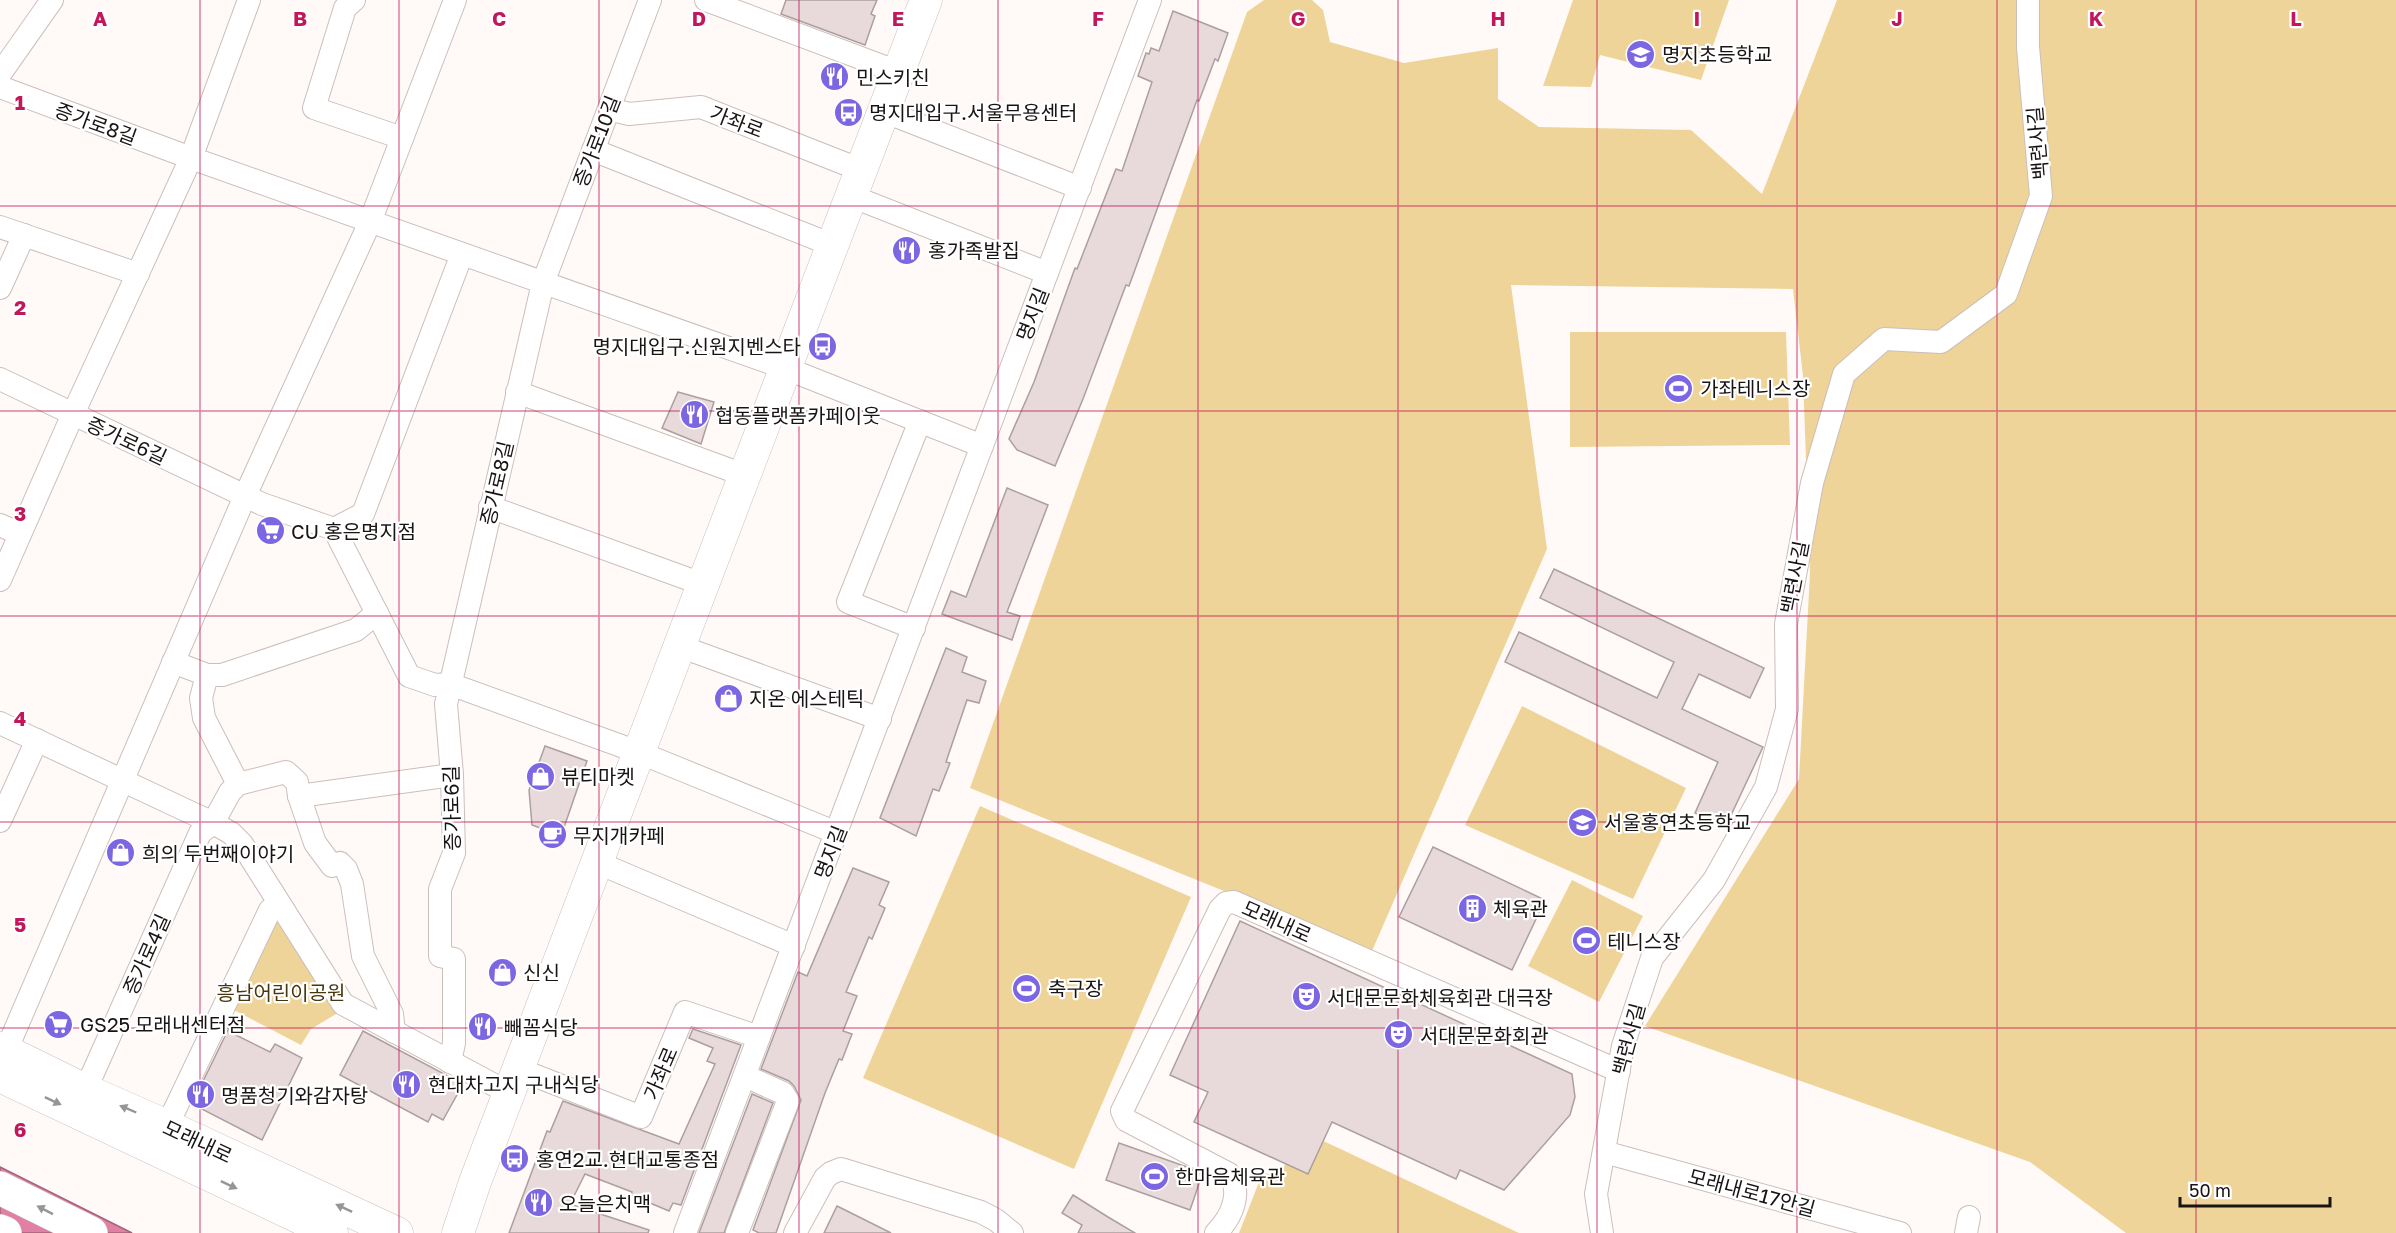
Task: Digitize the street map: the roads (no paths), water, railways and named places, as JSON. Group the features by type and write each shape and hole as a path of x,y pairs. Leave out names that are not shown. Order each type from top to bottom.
{"highway":[{"path":"0,1188 91,1233"},
{"path":"0,1231 5,1233"}],"main road":[{"path":"458,1233 475,1182 596,862 926,0"},
{"name":"모래내로","path":"2,1058 83,1089 167,1126 397,1233"},
{"name":"모래내로","path":"2,1058 332,1233"}],"street":[{"path":"0,74 52,0"},
{"path":"73,414 191,158 249,0"},
{"path":"354,0 345,8 314,108 402,138"},
{"path":"2,1058 245,496 370,222 455,0"},
{"name":"증가로10길","path":"543,283 650,0"},
{"path":"706,0 898,72"},
{"name":"명지길","path":"685,1233 1150,0"},
{"name":"백련사길","path":"1602,1233 1596,1194 1623,1046 1652,958 1714,880 1766,787 1787,709 1786,624 1812,483 1844,374 1884,339 1941,342 2006,294 2041,196 2028,47 2028,0"},
{"name":"증가로8길","path":"0,87 191,158 785,368"},
{"name":"가좌로","path":"609,109 630,114 701,107 1047,273"},
{"path":"883,111 1080,188"},
{"path":"593,150 832,245"},
{"path":"0,227 138,274"},
{"path":"0,288 24,235"},
{"path":"462,254 363,514 334,529 409,676 435,685 450,684 638,752 837,832"},
{"name":"증가로8길","path":"450,684 543,283"},
{"path":"785,368 982,446"},
{"name":"증가로6길","path":"0,379 245,496 334,529"},
{"path":"517,392 744,475"},
{"name":"증가로6길","path":"0,580 10,530 73,414"},
{"path":"914,628 848,602 920,421"},
{"path":"490,507 702,584"},
{"path":"173,662 207,675 222,675 356,630 377,612"},
{"path":"679,646 880,719"},
{"path":"207,675 201,698 204,718 238,784 286,772 297,783 299,796 315,843 332,866 340,863 346,869 352,884 363,956 392,1014 394,1032"},
{"name":"증가로6길","path":"450,684 446,704 452,775 454,853 440,890 440,956 454,959 454,1042 450,1062"},
{"path":"0,723 213,823 237,838 340,1000 348,1007 450,1062 513,1081"},
{"path":"0,821 37,740"},
{"path":"299,796 452,775"},
{"name":"증가로4길","path":"83,1089 98,1062 200,833 213,823 230,792 238,784"},
{"path":"596,862 794,946"},
{"name":"모래내로","path":"1216,1233 1225,1223 1235,1198 1236,1191 1232,1179 1228,1174 1126,1120 1122,1111 1220,909 1226,903 1234,902 1619,1071"},
{"path":"167,1126 270,910 278,904"},
{"name":"가좌로","path":"513,1081 641,1117 685,1011 759,1037"},
{"path":"737,1233 788,1101 783,1093 744,1076"},
{"name":"모래내로17안길","path":"1604,1152 1900,1233"},
{"path":"795,1233 825,1178 841,1169 981,1212 1012,1233"}],"place":[{"name":"명지초등학교","path":"1641,54"},
{"name":"민스키친","path":"835,77"},
{"name":"명지대입구.서울무용센터","path":"848,112"},
{"name":"홍가족발집","path":"907,250"},
{"name":"명지대입구.신원지벤스타","path":"822,346"},
{"name":"가좌테니스장","path":"1679,388"},
{"name":"협동플랫폼카페이웃","path":"694,415"},
{"name":"CU 홍은명지점","path":"270,531"},
{"name":"지온 에스테틱","path":"728,698"},
{"name":"뷰티마켓","path":"540,776"},
{"name":"서울홍연초등학교","path":"1583,822"},
{"name":"무지개카페","path":"552,835"},
{"name":"희의 두번째이야기","path":"121,853"},
{"name":"체육관","path":"1472,908"},
{"name":"테니스장","path":"1586,941"},
{"name":"신신","path":"502,972"},
{"name":"축구장","path":"1027,988"},
{"name":"서대문문화체육회관 대극장","path":"1306,997"},
{"name":"GS25 모래내센터점","path":"59,1024"},
{"name":"빼꼼식당","path":"483,1027"},
{"name":"서대문문화회관","path":"1399,1035"},
{"name":"현대차고지 구내식당","path":"407,1084"},
{"name":"명품청기와감자탕","path":"200,1095"},
{"name":"홍연2교.현대교통종점","path":"515,1159"},
{"name":"한마음체육관","path":"1154,1176"},
{"name":"오늘은치맥","path":"538,1203"}],"park label":[{"name":"흥남어린이공원","path":"281,992"}]}
